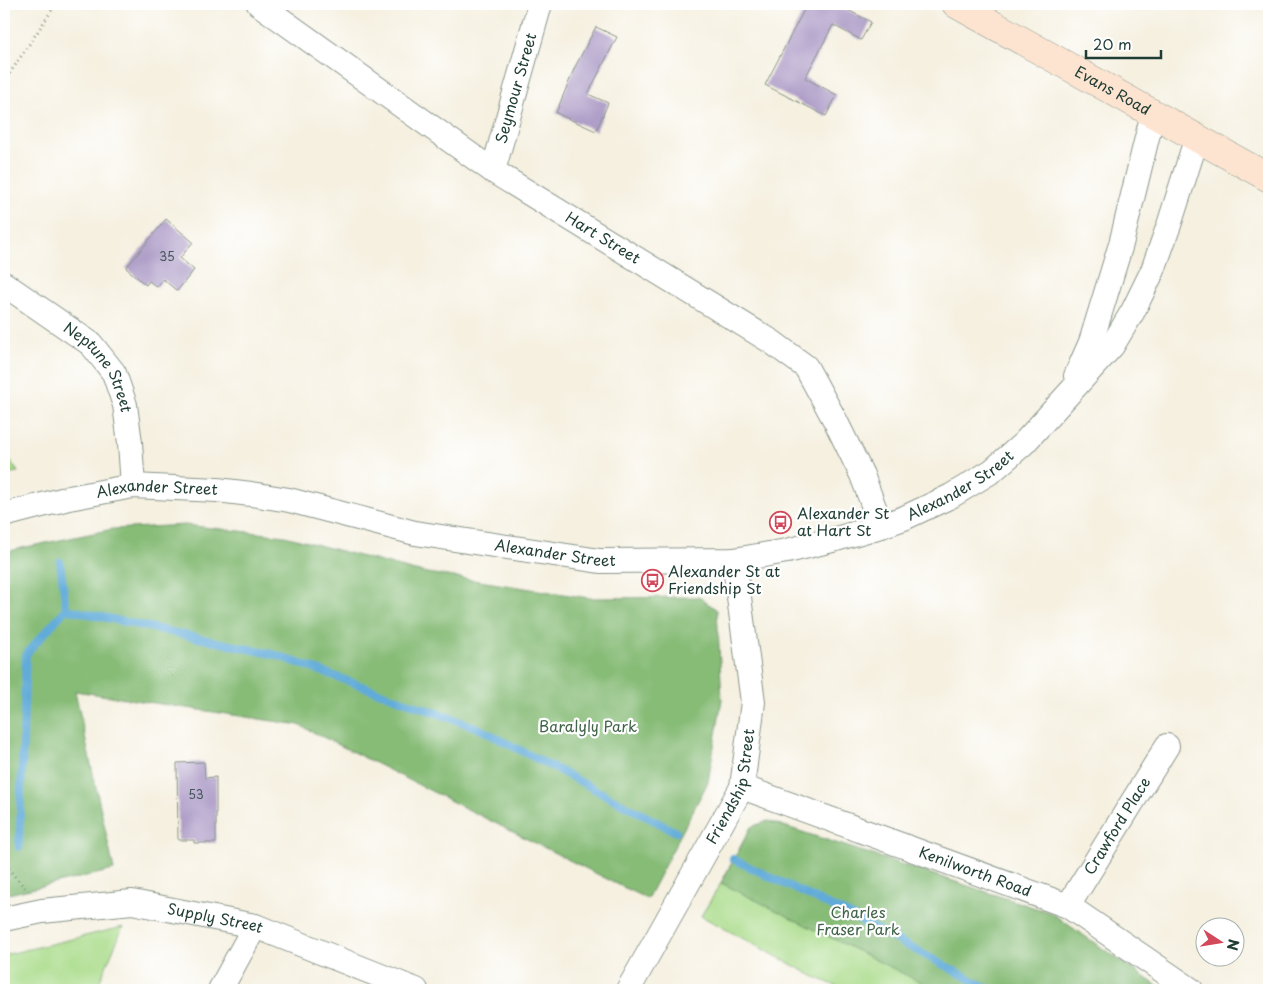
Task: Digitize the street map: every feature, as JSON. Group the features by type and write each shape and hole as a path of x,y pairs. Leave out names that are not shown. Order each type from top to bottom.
{"street":[{"name":"Hart Street","path":"259,4 493,171 772,342 806,367 862,475 881,526"},
{"name":"Seymour Street","path":"493,171 540,4"},
{"name":"Evans Road","path":"956,4 1269,178"},
{"name":"Alexander Street","path":"1068,396 1091,342 1122,244 1153,113"},
{"name":"Alexander Street","path":"4,515 69,498 133,486 217,490 289,500 415,533 600,561 734,560 788,551 881,526 904,518 951,496 992,471 1024,443 1112,346 1134,311 1153,270 1197,137"},
{"name":"Neptune Street","path":"4,284 91,344 114,373 125,405 133,486"},
{"name":"Friendship Street","path":"628,990 742,787 753,702 734,560"},
{"name":"Crawford Place","path":"1068,906 1167,746"},
{"name":"Kenilworth Road","path":"742,787 1068,906 1191,990"},
{"name":"Supply Street","path":"4,920 45,910 132,902 254,926 416,990"},
{"path":"220,990 254,926"}],"path":[{"path":"4,82 56,4"},
{"path":"4,859 11,872 45,910"}],"green space":[{"path":"4,451 18,472 4,474"},
{"name":"Baralyly Park","path":"185,525 285,536 415,571 589,598 699,597 717,610 722,699 708,782 647,899 299,725 75,691 114,870 4,895 4,553 113,529"},
{"name":"Charles Fraser Park","path":"768,821 1051,913 1163,990 845,990 815,977 701,916 751,827"},
{"name":"Charles Fraser Park","path":"768,821 1051,913 1163,990 936,990 721,883 751,827"},
{"path":"123,927 96,990 4,990 4,955"}],"building":[{"path":"791,4 843,4 842,7 871,22 861,40 833,25 805,78 837,95 826,116 765,85 804,10"},
{"path":"596,27 617,37 588,94 608,103 596,131 556,113 575,67"},
{"path":"166,219 193,242 180,258 194,270 177,291 163,279 157,287 149,281 146,285 126,268"},
{"path":"204,762 205,778 216,777 216,843 194,843 194,840 178,840 177,763"}],"waterway":[{"path":"60,562 66,609 276,655 478,728 676,832"},
{"path":"19,847 26,654 66,609"},
{"path":"733,859 851,916 991,990"}],"place":[{"name":"Alexander St at Hart St","path":"781,523"},
{"name":"Alexander St at Friendship St","path":"652,581"}]}
